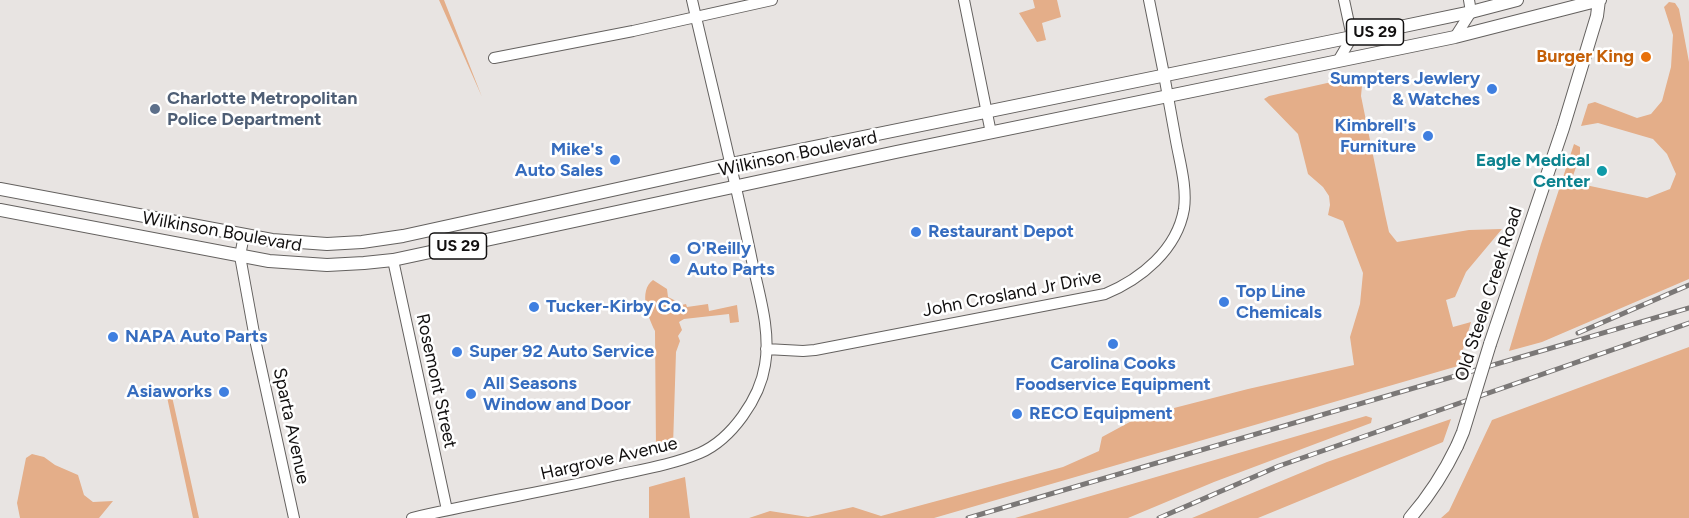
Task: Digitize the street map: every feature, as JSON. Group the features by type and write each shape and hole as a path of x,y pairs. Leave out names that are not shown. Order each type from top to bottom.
{"main road":[{"name":"Wilkinson Boulevard","path":"0,189 244,235 300,243 370,241 413,234 731,164 1352,37 1470,6 1517,0"},
{"name":"Wilkinson Boulevard","path":"0,210 240,256 298,264 327,265 393,260 736,185 1455,37 1599,0"},
{"name":"Old Steele Creek Road","path":"1410,518 1430,494 1463,432 1490,344 1563,128 1599,0"}],"street":[{"name":"Hargrove Avenue","path":"412,518 599,480 679,461 703,452 722,438 737,424 759,389 766,349 763,317 736,185 692,0"},
{"path":"495,58 772,0"},
{"path":"964,0 991,133"},
{"name":"John Crosland Jr Drive","path":"766,349 816,350 1105,294 1124,286 1143,273 1166,248 1177,230 1184,209 1184,188 1149,0"},
{"path":"1338,61 1352,37 1344,0"},
{"path":"1455,37 1470,6"},
{"name":"Sparta Avenue","path":"244,235 240,256 256,344 294,518"},
{"name":"Rosemont Street","path":"393,260 447,510"}],"shaded area":[{"path":"439,0 444,0 482,97"},
{"path":"1033,0 1057,0 1061,17 1042,23 1046,40 1037,42 1019,13 1035,8"},
{"path":"1669,2 1675,3 1679,9 1689,62 1689,279 1542,342 1509,351 1574,144 1580,147 1580,155 1573,176 1576,183 1647,198 1670,189 1676,174 1667,154 1653,139 1598,123 1581,126 1588,104 1595,102 1637,118 1651,114 1662,101 1671,67 1673,35 1664,7"},
{"path":"1363,75 1361,96 1385,214 1389,232 1397,242 1469,230 1502,229 1466,272 1455,297 1446,300 1453,327 1471,322 1458,366 934,518 749,518 770,511 808,517 853,507 881,516 1063,467 1099,451 1102,437 1139,417 1354,365 1350,337 1360,304 1363,273 1343,221 1328,215 1329,196 1323,187 1308,174 1298,134 1264,99"},
{"path":"653,280 667,289 668,297 676,301 677,306 708,304 709,311 737,305 739,322 730,323 729,314 684,319 679,322 682,330 678,336 680,341 676,352 673,446 656,449 655,331 647,312 645,297 648,285"},
{"path":"1689,347 1689,518 1441,518 1449,511 1492,420"},
{"path":"171,392 199,518 193,518 167,397"},
{"path":"1366,416 1372,418 1371,423 1214,482 1128,518 1015,518"},
{"path":"1451,419 1443,442 1258,518 1192,518 1327,462"},
{"path":"32,454 44,457 55,465 78,475 84,495 93,502 113,501 99,518 20,518 17,503 26,458"},
{"path":"685,477 690,518 649,518 649,487"}],"railway":[{"path":"1578,333 1689,285"},
{"path":"968,518 1689,308"},
{"path":"1159,518 1279,466 1689,323"}],"place":[{"name":"Burger King","path":"1646,57"},
{"name":"Sumpters Jewlery & Watches","path":"1492,89"},
{"name":"Charlotte Metropolitan Police Department","path":"155,109"},
{"name":"Kimbrell's Furniture","path":"1428,136"},
{"name":"Mike's Auto Sales","path":"615,160"},
{"name":"Eagle Medical Center","path":"1602,171"},
{"name":"Restaurant Depot","path":"916,232"},
{"name":"O'Reilly Auto Parts","path":"675,259"},
{"name":"Top Line Chemicals","path":"1224,302"},
{"name":"Tucker-Kirby Co.","path":"534,307"},
{"name":"NAPA Auto Parts","path":"113,337"},
{"name":"Carolina Cooks Foodservice Equipment","path":"1113,344"},
{"name":"Super 92 Auto Service","path":"457,352"},
{"name":"Asiaworks","path":"224,392"},
{"name":"All Seasons Window and Door","path":"471,394"},
{"name":"RECO Equipment","path":"1017,414"}]}
